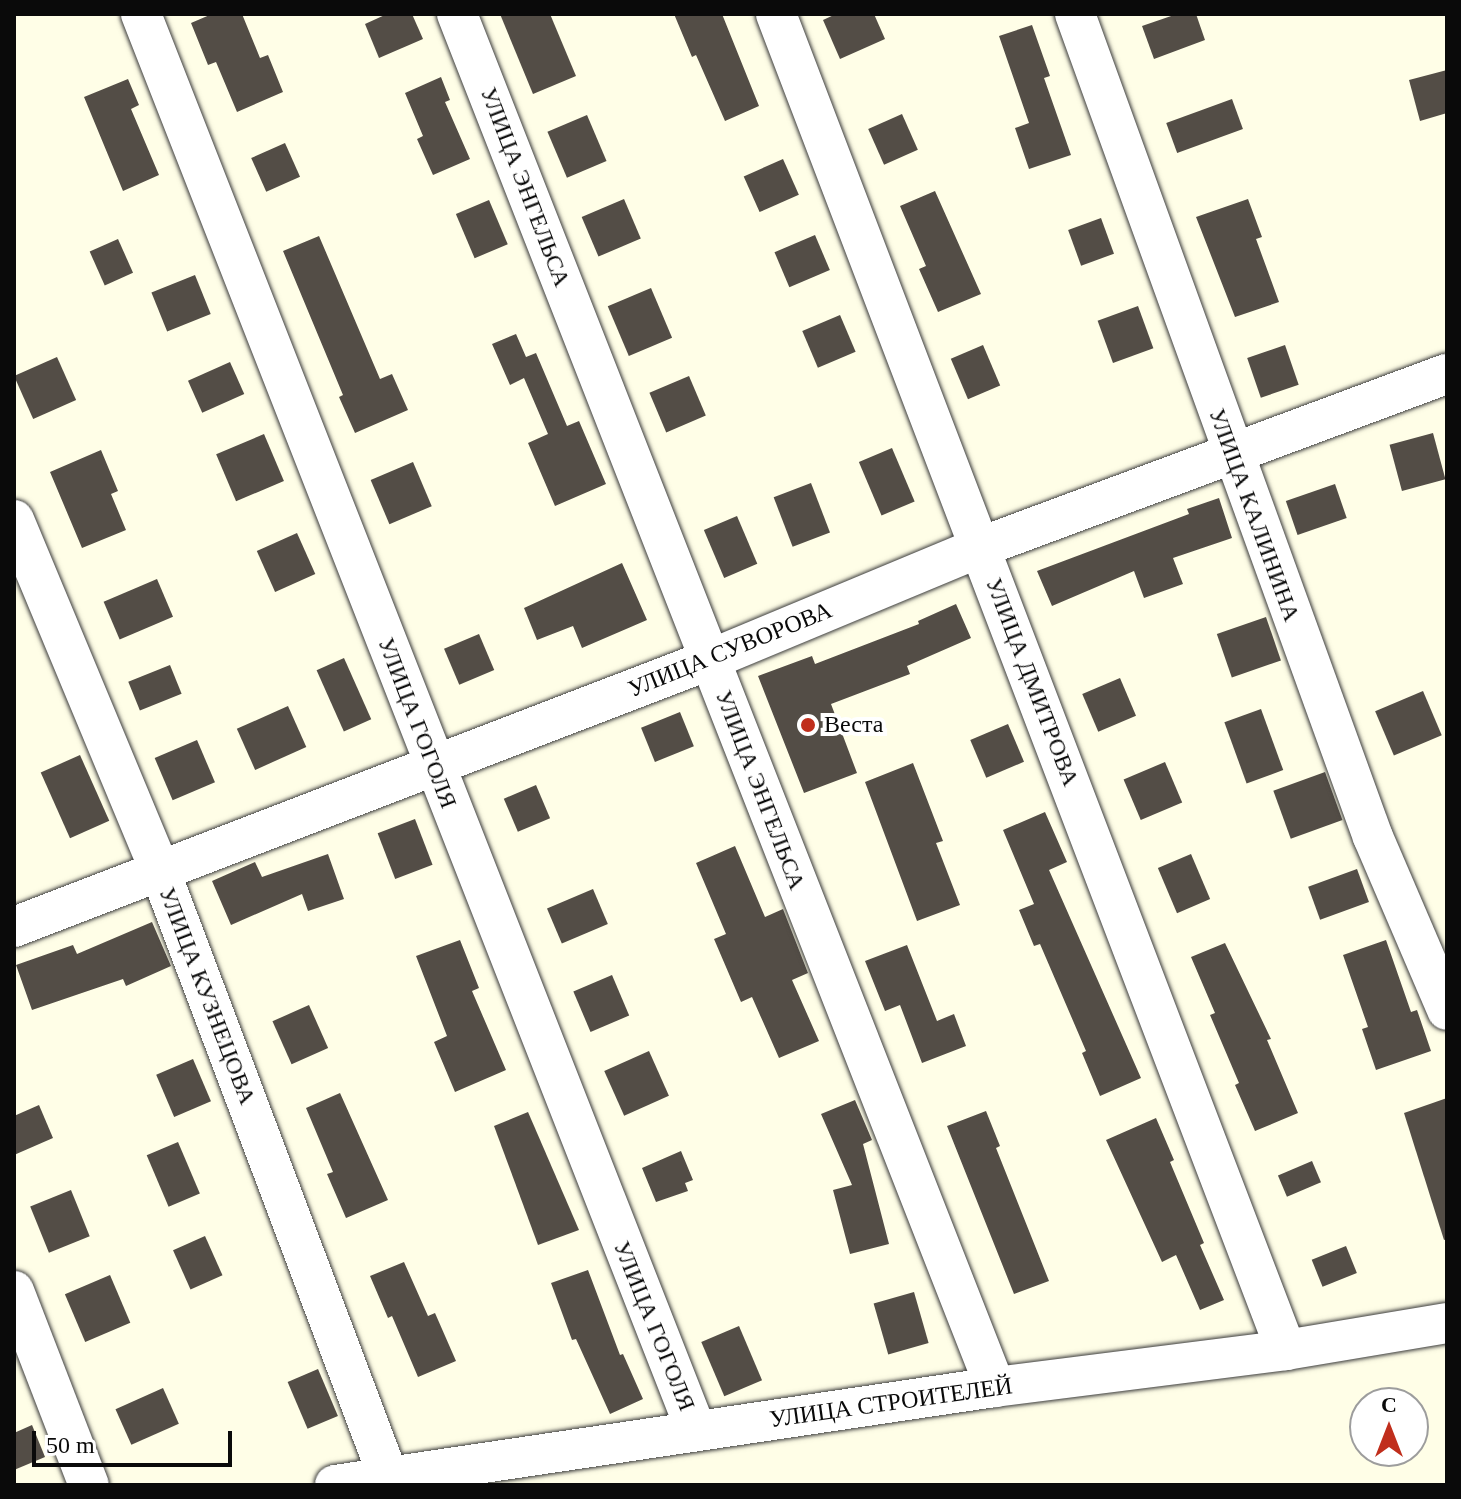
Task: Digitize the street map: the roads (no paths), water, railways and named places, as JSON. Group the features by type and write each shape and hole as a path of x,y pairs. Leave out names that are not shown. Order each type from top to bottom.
{"street":[{"name":"УЛИЦА ГОГОЛЯ","path":"141,14 696,1430"},
{"name":"УЛИЦА ЭНГЕЛЬСА","path":"457,14 995,1387"},
{"name":"УЛИЦА ДМИТРОВА","path":"776,14 1286,1350"},
{"name":"УЛИЦА КАЛИНИНА","path":"1075,14 1231,452 1373,837 1447,1010"},
{"name":"УЛИЦА СУВОРОВА","path":"14,927 709,660 981,547 1447,374"},
{"name":"УЛИЦА КУЗНЕЦОВА","path":"14,520 160,871 388,1476"},
{"path":"14,1291 89,1485"},
{"name":"УЛИЦА СТРОИТЕЛЕЙ","path":"335,1485 995,1387 1286,1350 1447,1323"}],"place":[{"name":"Веста","path":"808,725"}]}
